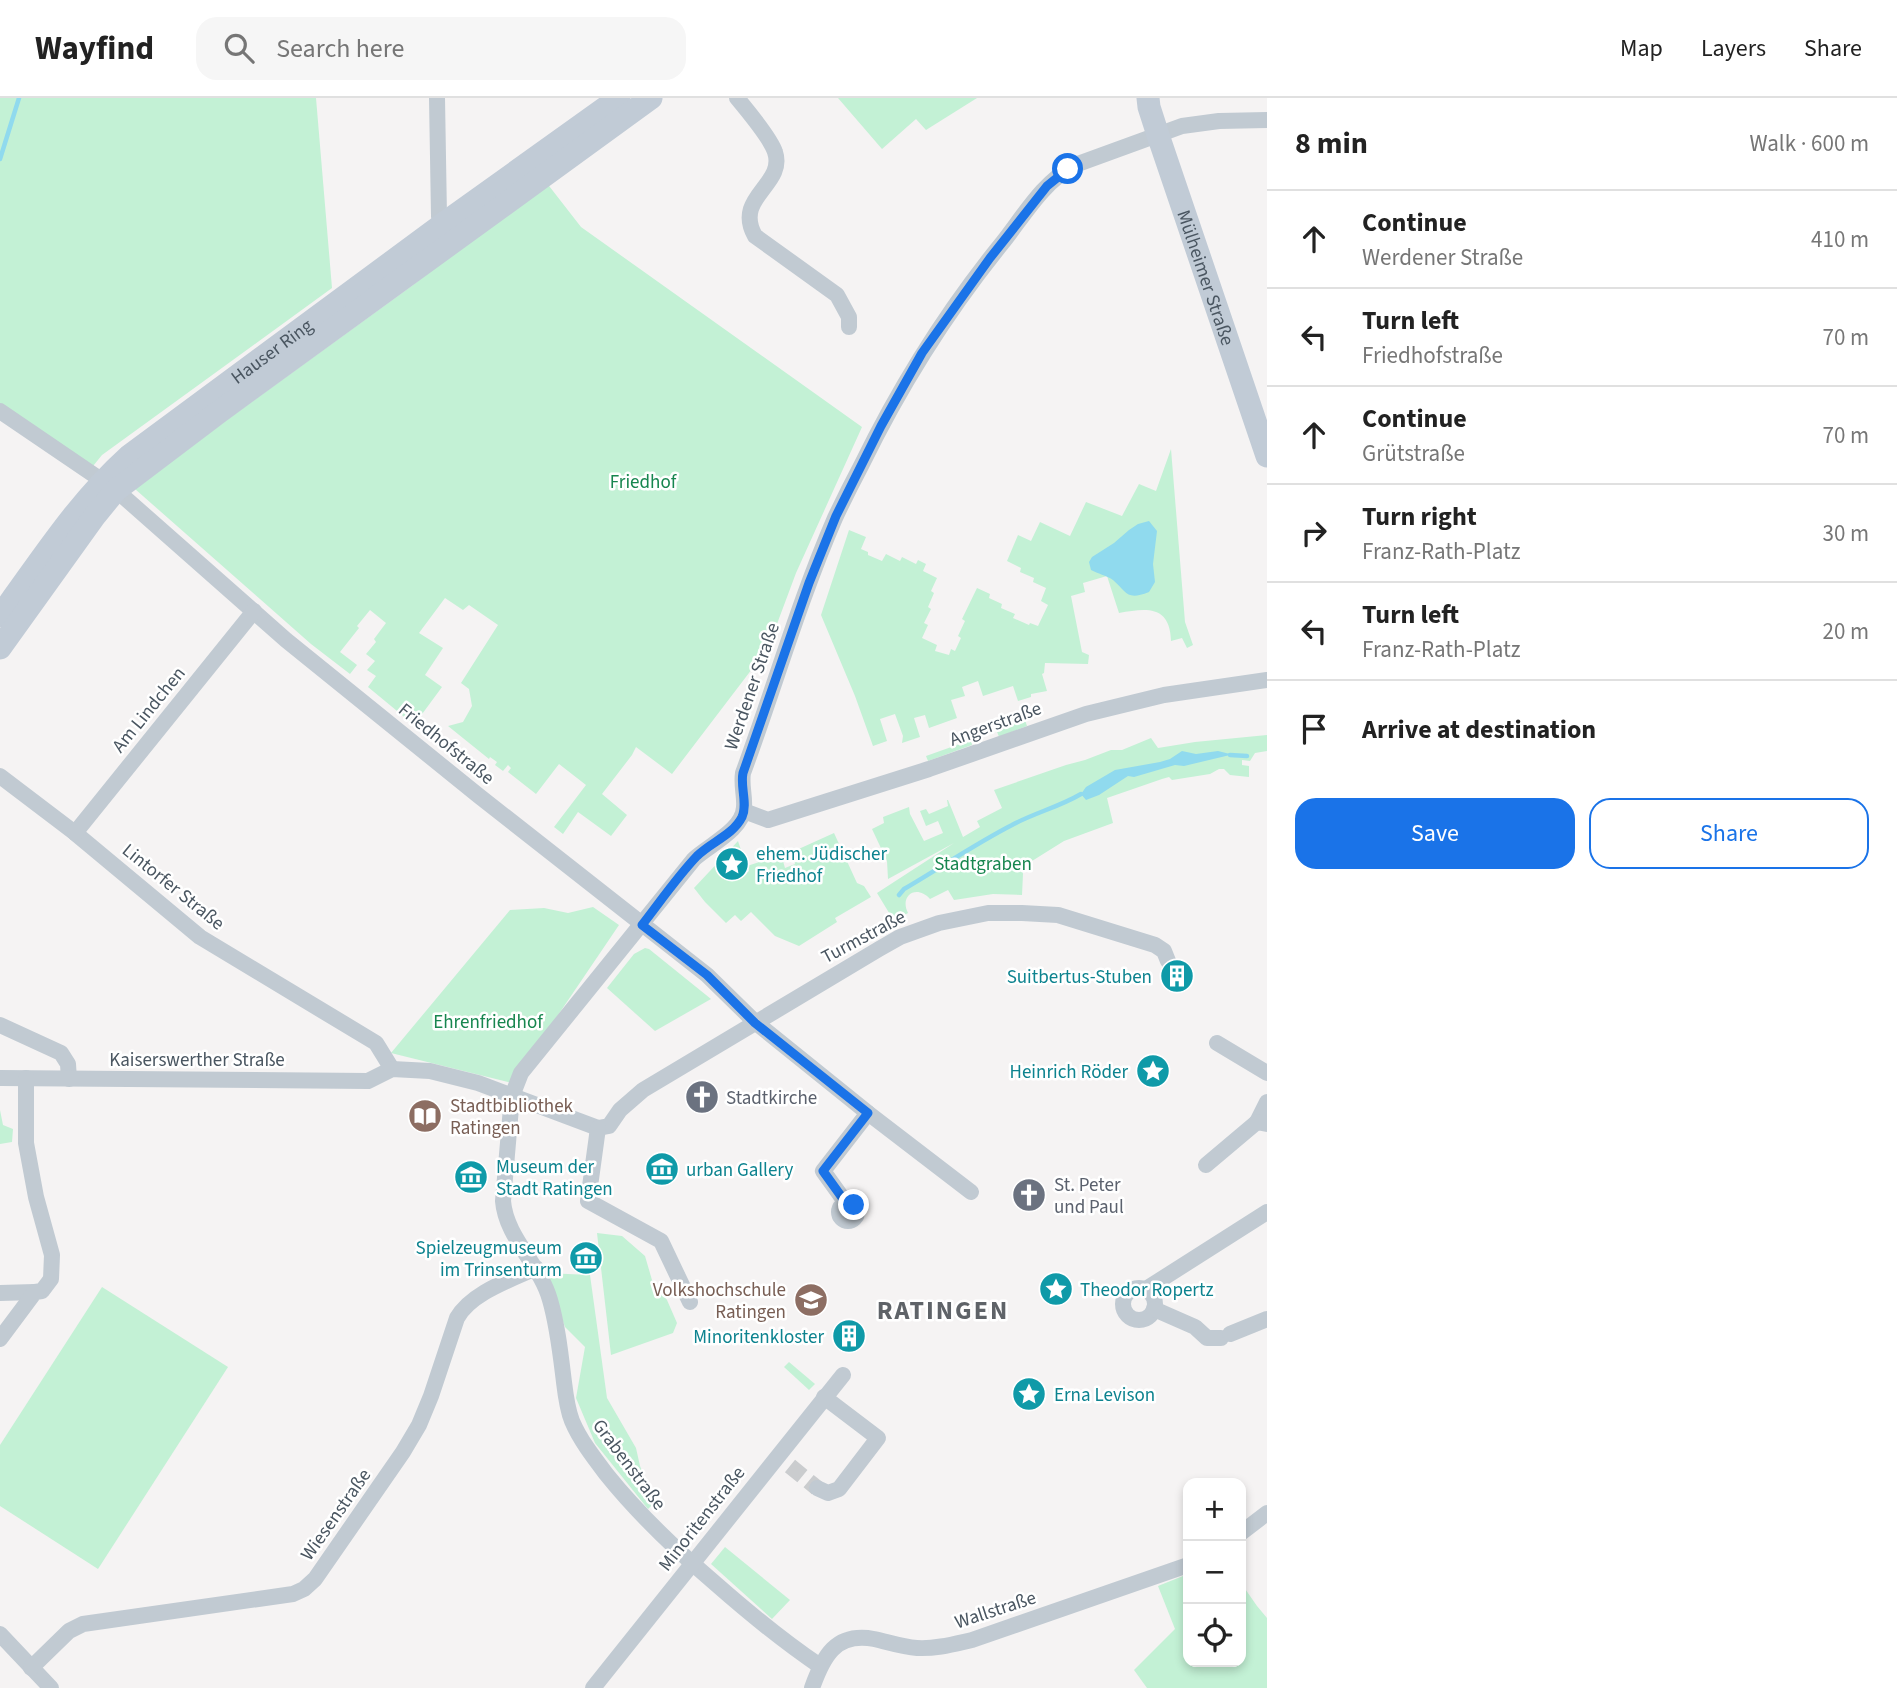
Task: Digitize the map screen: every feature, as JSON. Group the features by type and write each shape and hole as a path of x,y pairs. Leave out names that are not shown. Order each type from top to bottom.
{"main road":[{"name":"Hauser Ring","path":"447,234 619,98"},
{"name":"Hauser Ring","path":"0,648 94,517 109,485 129,456 447,234 651,98"},
{"name":"Mülheimer Straße","path":"1148,98 1158,135 1267,456"},
{"name":"Hauser Ring","path":"0,616 52,541 109,485"}],"street":[{"path":"437,98 439,216 447,234"},
{"path":"737,98 772,146 777,159 775,172 750,209 749,225 755,236 837,295 849,317 849,327"},
{"name":"Werdener Straße","path":"744,811 741,784 743,773 809,583 836,516 881,426 922,353 950,323 990,258 1041,192 1060,174 1075,165 1199,122 1267,120"},
{"path":"989,278 990,258"},
{"name":"Friedhofstraße","path":"0,411 109,485 286,640 707,975 755,1023 971,1192"},
{"name":"Am Lindchen","path":"75,833 254,611"},
{"name":"Angerstraße","path":"744,811 768,820 929,769 1064,720 1148,698 1267,680"},
{"name":"Lintorfer Straße","path":"0,776 75,833 200,937 376,1043 392,1069"},
{"path":"512,1096 521,1073 694,859 734,828 744,811"},
{"name":"Turmstraße","path":"603,1127 643,1090 900,937 939,923 988,914 1063,916 1155,945 1164,951 1168,961"},
{"path":"0,1025 61,1053 68,1064 69,1079"},
{"path":"1217,1043 1267,1073"},
{"path":"392,1069 429,1071 478,1083 603,1127 588,1201 661,1241 690,1302"},
{"name":"Kaiserswerther Straße","path":"0,1078 368,1081 392,1069"},
{"path":"0,1293 42,1291 51,1279 52,1255 26,1143 26,1079"},
{"name":"Grabenstraße","path":"512,1096 504,1215 536,1268 550,1298 567,1402 581,1438 645,1520 757,1620 820,1667"},
{"path":"1206,1166 1262,1123 1267,1101"},
{"path":"846,1203 823,1171 868,1113"},
{"path":"1146,1289 1267,1212"},
{"name":"Wiesenstraße","path":"32,1668 69,1631 83,1624 293,1594 304,1589 315,1579 419,1425 462,1308 472,1300 536,1268"},
{"path":"1133,1289 1146,1289 1152,1294 1154,1309 1140,1319 1134,1319 1127,1314 1123,1300 1133,1289"},
{"path":"0,1339 35,1292"},
{"path":"1154,1309 1195,1327 1207,1338 1226,1336 1267,1319"},
{"name":"Minoritenstraße","path":"593,1688 692,1564 784,1461 824,1397 843,1375"},
{"path":"817,1488 828,1493 839,1489 878,1438 824,1397"},
{"path":"1246,1529 1267,1513"},
{"name":"Wallstraße","path":"820,1667 832,1649 848,1640 872,1639 918,1648 972,1640 1183,1567"},
{"path":"0,1634 51,1688"},
{"path":"812,1688 820,1667"}],"green space":[{"path":"0,98 316,98 332,288 102,455 89,471 0,410"},
{"path":"838,98 977,98 926,130 916,119 882,149"},
{"name":"Friedhof","path":"546,182 581,227 862,427 796,573 768,648 672,774 636,747 602,794 627,815 611,836 578,812 563,834 554,827 586,785 559,764 536,794 508,772 511,768 508,765 503,771 495,765 497,762 490,757 489,759 448,726 463,722 472,706 469,689 461,683 498,625 469,605 463,610 445,598 419,633 443,648 425,675 442,687 414,725 368,687 376,676 367,670 375,661 366,654 386,623 370,610 357,626 359,628 340,652 357,665 350,674 311,644 135,489 413,285"},
{"path":"1171,449 1185,622 1193,645 1187,648 1182,638 1171,641 1166,621 1155,612 1139,610 1119,613 1107,576 1083,583 1085,592 1071,596 1082,652 1089,655 1088,664 1045,663 1042,674 1047,691 1031,694 1031,697 1018,701 1013,686 983,696 978,681 962,687 965,696 951,700 957,718 929,728 925,715 914,718 920,737 902,743 903,736 895,714 880,719 887,741 873,746 821,615 849,530 866,537 861,549 868,552 868,555 882,561 886,554 900,561 902,557 916,564 918,560 926,564 923,571 937,578 931,591 934,593 928,607 931,609 924,623 928,625 922,638 937,645 935,651 949,655 951,649 955,651 961,638 958,636 965,621 962,619 977,588 1002,604 1001,608 1015,614 1013,618 1038,626 1048,605 1041,601 1046,588 1033,582 1034,578 1020,572 1021,568 1007,561 1018,535 1031,541 1040,522 1070,536 1086,502 1122,516 1139,484 1156,491"},
{"path":"1022,711 1027,726 999,737 993,721"},
{"name":"Stadtgraben","path":"1267,735 1267,751 1255,753 1250,761 1242,760 1242,765 1249,766 1249,777 1230,775 1224,769 1219,769 1210,774 1172,780 1169,777 1107,798 1113,823 1064,841 1032,861 1020,861 1023,874 1022,895 993,894 954,900 948,890 930,899 920,892 915,892 906,901 908,913 894,921 877,893 954,843 888,879 887,861 872,829 884,823 883,817 909,807 924,841 943,833 938,821 926,826 920,811 926,809 929,814 948,806 948,800 963,837 980,827 977,821 1002,808 994,790 1066,765 1111,750 1122,750 1151,738 1158,748"},
{"path":"971,740 972,745 928,761 926,756"},
{"path":"834,833 857,883 864,886 871,897 835,918 837,922 799,946 775,936 751,912 741,921 735,915 726,923 694,888 738,841 745,862 737,873 740,878 749,871 747,866 778,856 785,868 795,864 792,852"},
{"name":"Ehrenfriedhof","path":"593,907 619,925 512,1083 391,1053 510,910 544,908 568,913"},
{"path":"645,948 711,999 655,1031 607,988 634,954"},
{"path":"0,1110 3,1125 13,1129 12,1142 0,1144"},
{"path":"597,1233 622,1236 645,1256 652,1280 667,1300 677,1323 673,1333 611,1355"},
{"path":"546,1273 590,1275 607,1398 636,1448 640,1466 655,1502 648,1509 595,1443 576,1398 585,1347 565,1327"},
{"path":"102,1287 228,1367 98,1569 0,1506 0,1445"},
{"path":"789,1362 815,1384 809,1390 784,1367"},
{"path":"725,1547 790,1600 772,1619 711,1564"},
{"path":"1183,1576 1183,1667 1246,1667 1246,1590 1267,1618 1267,1688 1147,1688 1134,1670 1175,1629 1158,1586"}],"water":[{"path":"1149,521 1157,531 1153,564 1155,582 1149,592 1131,595 1110,578 1091,570 1089,562 1129,530"},
{"path":"1182,751 1196,754 1218,751 1230,755 1184,766 1175,765 1134,777 1128,776 1099,795 1086,800 1081,794 1086,787 1115,770 1160,762"}],"waterway":[{"path":"0,159 19,98"},
{"name":"Stadtgraben","path":"1230,755 1247,756"},
{"path":"899,895 904,889 998,832 1081,794"}],"tunnel":[{"path":"790,1466 817,1488"}],"place":[{"name":"ehem. Jüdischer Friedhof","path":"732,864"},
{"name":"Suitbertus-Stuben","path":"1177,976"},
{"name":"Heinrich Röder","path":"1153,1071"},
{"name":"Stadtkirche","path":"702,1097"},
{"name":"Stadtbibliothek Ratingen","path":"425,1116"},
{"name":"urban Gallery","path":"662,1169"},
{"name":"Museum der Stadt Ratingen","path":"471,1177"},
{"name":"St. Peter und Paul","path":"1029,1195"},
{"name":"Spielzeugmuseum im Trinsenturm","path":"586,1258"},
{"name":"Theodor Ropertz","path":"1056,1289"},
{"name":"Volkshochschule Ratingen","path":"811,1300"},
{"name":"Minoritenkloster","path":"849,1336"},
{"name":"Erna Levison","path":"1029,1394"}],"district":[{"name":"RATINGEN","path":"943,1310"}],"route":[{"path":"854,1205 846,1203 823,1171 868,1113 755,1023 707,975 642,925 694,859 734,828 742,817 743,773 836,516 881,426 922,353 990,258 1047,186 1068,169"}]}
